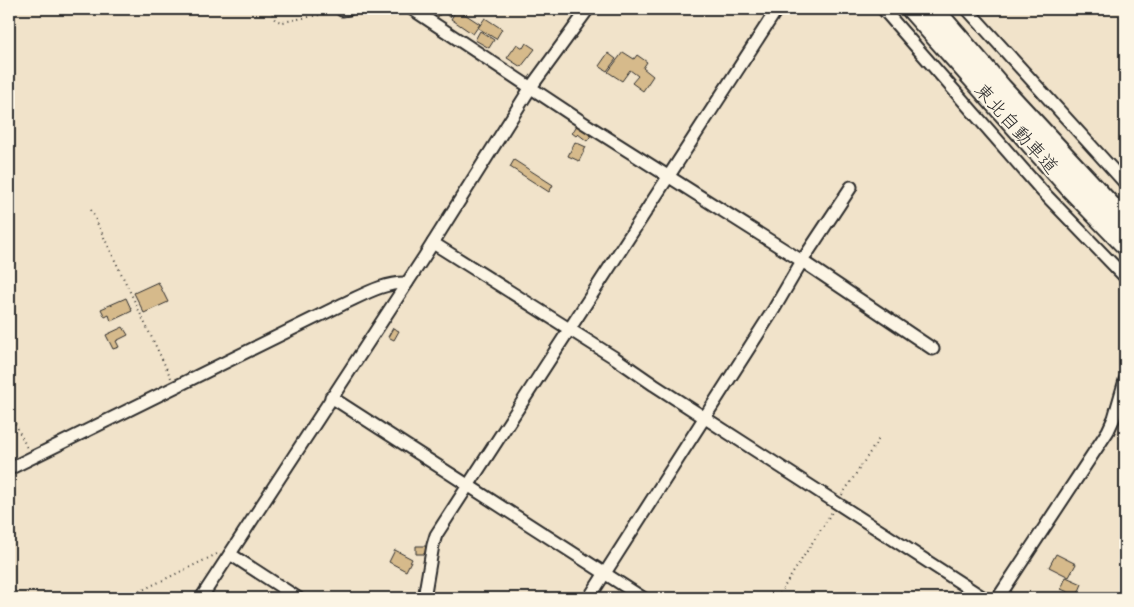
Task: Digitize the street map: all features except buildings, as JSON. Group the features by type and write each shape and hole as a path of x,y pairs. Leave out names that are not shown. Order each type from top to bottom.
{"highway":[{"name":"東北自動車道","path":"912,9 1045,159 1125,244"},
{"name":"東北自動車道","path":"933,9 1002,89 1125,222"}],"street":[{"path":"412,9 531,88 802,261 933,349"},
{"path":"201,598 433,243 531,88 588,9"},
{"path":"424,598 434,539 777,9"},
{"path":"882,9 1042,191 1125,276"},
{"path":"968,9 1125,183"},
{"path":"589,598 851,186"},
{"path":"433,243 570,329 984,598"},
{"path":"9,469 380,287 396,283 407,283"},
{"path":"998,598 1108,431 1114,418 1125,380"},
{"path":"331,397 643,598"},
{"path":"230,554 298,598"}],"path":[{"path":"273,9 272,14 277,22 345,9"},
{"path":"91,210 175,387"},
{"path":"9,410 32,458"},
{"path":"776,598 880,437"},
{"path":"126,598 220,552 230,554"}]}
